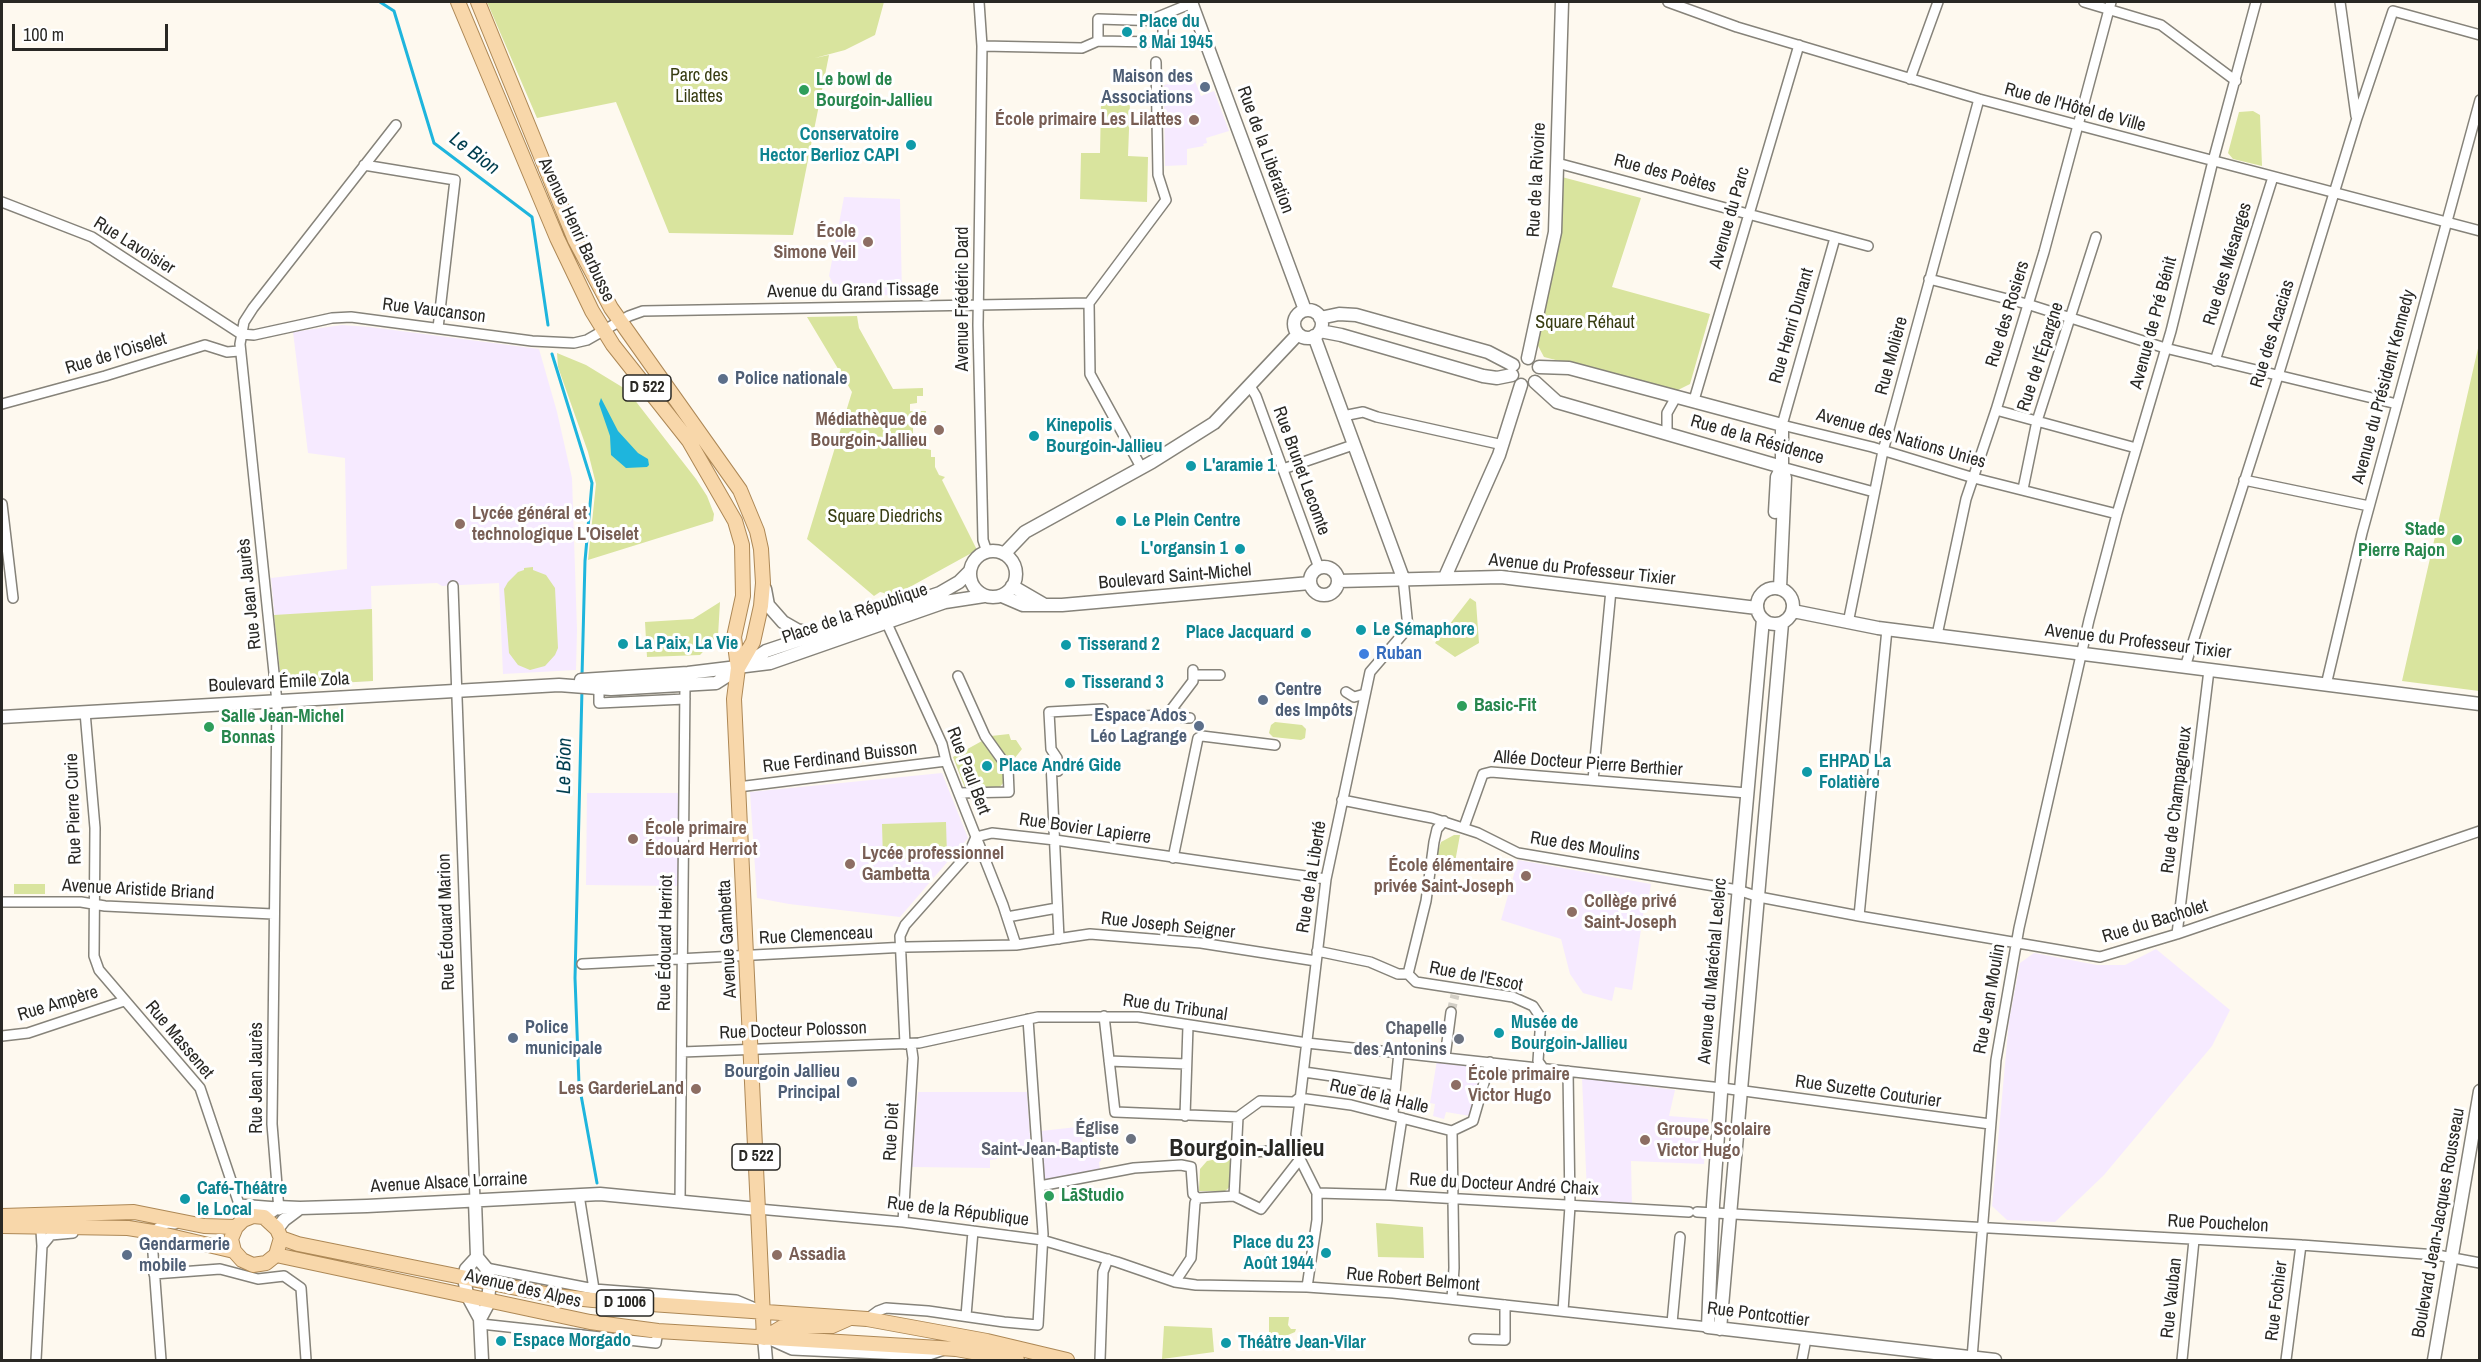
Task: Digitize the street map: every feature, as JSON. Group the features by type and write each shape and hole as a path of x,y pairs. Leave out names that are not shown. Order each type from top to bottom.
{"main road":[{"name":"Avenue Henri Barbusse","path":"458,2 568,264 592,311 613,345 689,441 735,521 742,545 744,570 743,596 735,637 738,668"},
{"name":"Avenue Henri Barbusse","path":"478,2 575,240 620,321 740,490 759,539 763,583 757,631 738,668"},
{"name":"Avenue Gambetta","path":"738,668 735,699 738,788 758,1209"},
{"name":"D 522","path":"758,1209 764,1338"},
{"path":"2,1216 134,1212 194,1224 236,1227"},
{"path":"234,1251 231,1239 236,1227 243,1220 254,1216 264,1217"},
{"name":"Avenue des Alpes","path":"264,1217 298,1244 490,1283 592,1300 867,1319 987,1341 1067,1360"},
{"name":"Avenue des Alpes","path":"2,1226 112,1227 153,1232 234,1251 242,1260 254,1265 266,1263 276,1255 591,1322 658,1331 948,1348 1017,1360"},
{"path":"276,1255 281,1229"},
{"name":"Avenue des Alpes","path":"764,1338 784,1326 832,1326 851,1318"}],"street":[{"name":"Avenue Frédéric Dard","path":"979,2 982,46 978,305 983,540 987,552"},
{"path":"1149,21 1192,2"},
{"name":"Rue de la Libération","path":"1192,2 1305,310"},
{"name":"Rue de la Rivoire","path":"1528,358 1555,232 1563,2"},
{"name":"Rue de l'Hôtel de Ville","path":"1668,2 1683,4 1737,27 1979,99 2480,231"},
{"path":"1910,79 1938,2"},
{"path":"2084,2 2110,6 2161,25 2236,81"},
{"name":"Avenue de Pré Bénit","path":"2081,653 2117,514 2165,348 2256,2"},
{"path":"2340,2 2357,118"},
{"name":"Rue des Rosiers","path":"1937,635 1966,500 2044,252 2110,6"},
{"name":"Rue des Acacias","path":"2185,667 2357,118 2393,11 2480,35"},
{"path":"982,46 1082,48 1098,41 1156,42 1163,38 1163,21 1098,20 1098,41"},
{"name":"Avenue du Parc","path":"1694,400 1799,45"},
{"path":"1141,467 1090,374 1089,303 1166,200 1158,175 1156,63"},
{"name":"Rue Molière","path":"1848,623 1883,451 1979,99"},
{"name":"Avenue du Président Kennedy","path":"2326,685 2369,506 2480,100"},
{"name":"Rue Jean Jaurès","path":"281,1229 277,1207 272,1124 277,702 250,432 239,351 244,322 253,308 396,125"},
{"name":"Rue des Poètes","path":"1557,163 1868,246"},
{"path":"364,165 455,180 438,328"},
{"name":"Rue des Mésanges","path":"2215,361 2273,177"},
{"name":"Rue Lavoisier","path":"2,202 92,237 241,334"},
{"name":"Rue de l'Épargne","path":"2023,489 2037,421 2096,237"},
{"name":"Rue Henri Dunant","path":"1782,424 1835,238"},
{"path":"1929,279 2072,317 2165,348 2397,404"},
{"name":"Avenue du Grand Tissage","path":"620,321 643,311 1089,303"},
{"path":"1298,334 1294,323 1300,313 1305,310 1314,311 1320,318"},
{"path":"1320,318 1339,314 1356,315 1488,352 1513,370 1521,385 1503,445 1445,578"},
{"name":"Rue Vaucanson","path":"241,334 254,335 341,318 532,341 574,343 620,321"},
{"path":"1320,318 1317,333 1343,416 1403,578"},
{"path":"1298,334 1309,338 1317,333 1341,335 1497,378 1513,370 1521,358 1528,358 1539,367 1539,375 1535,382 1521,385"},
{"path":"1004,554 1025,532 1214,423 1298,334"},
{"name":"Rue de l'Oiselet","path":"2,404 105,376 205,345 227,352 239,351"},
{"name":"Avenue des Nations Unies","path":"1539,367 1569,368 1883,451 1974,478 2117,514"},
{"path":"1535,382 1557,402 1667,434"},
{"name":"Rue Brunet Lecomte","path":"1250,386 1256,396 1319,568"},
{"name":"Rue de la Résidence","path":"1676,397 1667,413 1667,434 1874,492"},
{"path":"1996,410 2136,448"},
{"path":"1343,416 1363,412 1503,445"},
{"path":"1776,588 1785,478 1782,467 1782,424"},
{"path":"1283,469 1353,445"},
{"path":"2244,480 2369,506"},
{"path":"2,504 13,598"},
{"path":"987,552 1004,554 1010,559 1016,572 1012,586 1002,596 984,596 974,589 970,572 974,561 987,552"},
{"path":"1319,568 1332,569 1338,581 1335,590 1323,595 1314,591 1310,583 1312,574 1319,568"},
{"name":"Place de la République","path":"593,683 770,663 940,592 959,582 970,572"},
{"name":"Avenue du Professeur Tixier","path":"1338,581 1403,578 1510,578 1611,590 1760,614"},
{"name":"Rue de la Liberté","path":"1317,1193 1299,1154 1299,1098 1326,879 1370,672 1408,628 1403,578"},
{"path":"763,583 768,605 783,621 796,630 813,634"},
{"name":"Boulevard Saint-Michel","path":"1002,596 1023,605 1044,605 1310,583"},
{"name":"Rue Édouard Marion","path":"453,586 477,1257"},
{"path":"1012,586 1044,605"},
{"path":"1776,588 1790,595 1793,600 1793,611 1790,617 1782,623 1772,624 1760,614 1759,597 1776,588"},
{"path":"1593,780 1611,590"},
{"name":"Place de la République","path":"593,683 611,689 716,683 766,651 813,634 945,602 984,596"},
{"name":"Avenue du Professeur Tixier","path":"1793,611 1887,629 2480,704"},
{"name":"Avenue du Maréchal Leclerc","path":"1714,1328 1713,1214 1756,690 1760,614"},
{"name":"Rue Paul Bert","path":"884,617 942,744 946,761 1007,916 1016,945"},
{"path":"1714,1328 1730,1216 1782,623"},
{"path":"1859,916 1887,629"},
{"name":"Rue Jean Moulin","path":"1972,1358 1984,1227 1995,1060 2016,943 2081,653"},
{"name":"Rue de Champagneux","path":"2177,934 2210,670"},
{"path":"1190,718 1183,718 1171,710 1193,681 1193,672 1220,675"},
{"path":"958,676 985,736 1008,768 1009,792 959,794"},
{"path":"593,683 599,692 599,703 685,699"},
{"name":"Boulevard Émile Zola","path":"2,717 593,683"},
{"name":"Rue Édouard Herriot","path":"680,1201 685,685"},
{"path":"1756,690 1776,691"},
{"path":"1346,692 1354,697 1365,694"},
{"path":"1058,776 1057,758 1052,749 1049,712 1102,709"},
{"name":"Rue Pierre Curie","path":"86,712 95,828 93,904"},
{"path":"1143,716 1179,714"},
{"path":"1175,858 1198,738 1202,736 1275,745"},
{"name":"Rue Ferdinand Buisson","path":"738,788 946,761"},
{"path":"1051,762 1059,939"},
{"name":"Allée Docteur Pierre Berthier","path":"1464,828 1482,774 1491,772 1747,793"},
{"name":"Rue des Moulins","path":"1342,800 1444,821 1518,853 1738,890 1759,897"},
{"path":"1408,974 1426,901 1437,829 1444,821"},
{"name":"Rue du Bacholet","path":"1759,897 2100,957 2177,934 2480,831"},
{"name":"Rue Bovier Lapierre","path":"976,837 992,833 1055,840 1326,879"},
{"path":"900,948 900,936 905,925 969,852 976,837"},
{"name":"Avenue Aristide Briand","path":"2,902 93,904 273,914"},
{"name":"Rue Massenet","path":"93,904 96,963 99,970 200,1088 239,1204"},
{"path":"1007,916 1057,908"},
{"name":"Rue Joseph Seigner","path":"1016,945 1090,934 1316,956"},
{"name":"Rue Clemenceau","path":"582,964 900,948 1016,945"},
{"name":"Rue Diet","path":"900,948 908,1044 913,1058 903,1222"},
{"name":"Rue de l'Escot","path":"1316,956 1370,962 1398,974 1408,974 1416,982 1455,992 1513,997 1533,1006 1541,1018 1538,1061 1543,1068"},
{"name":"Rue Ampère","path":"2,1036 28,1033 124,1001"},
{"path":"1445,1057 1451,1012"},
{"path":"1104,1016 1115,1112 1238,1117 1234,1196"},
{"name":"Rue du Tribunal","path":"908,1044 1033,1018 1138,1017 1306,1043 1543,1068"},
{"path":"1033,1018 1042,1240"},
{"path":"1185,1116 1188,1026"},
{"name":"Rue Docteur Polosson","path":"682,1052 908,1044"},
{"path":"1390,1195 1395,1165 1398,1117 1395,1085 1399,1052"},
{"path":"1109,1061 1186,1064"},
{"path":"1452,1299 1454,1198 1452,1131 1473,1121 1490,1062"},
{"name":"Rue Suzette Couturier","path":"1543,1068 1742,1090 1990,1124"},
{"path":"1563,1311 1570,1206 1568,1071"},
{"path":"1304,1072 1395,1085"},
{"name":"Boulevard Jean-Jacques Rousseau","path":"2434,1360 2480,1091"},
{"name":"Rue de la Halle","path":"1238,1117 1260,1101 1294,1102 1299,1098 1351,1105 1452,1131"},
{"path":"1237,1153 1299,1154"},
{"path":"1197,1198 1234,1196 1261,1209 1299,1154"},
{"path":"1040,1186 1134,1168 1181,1165 1191,1167 1193,1194 1197,1198"},
{"path":"1307,1287 1317,1220 1317,1193"},
{"name":"Rue du Docteur André Chaix","path":"1317,1193 1454,1198 1730,1216 1984,1227"},
{"name":"Avenue Alsace Lorraine","path":"239,1204 300,1208 600,1194"},
{"name":"Rue de la République","path":"600,1194 903,1222 1042,1240 1175,1282 1204,1285 1307,1287"},
{"path":"579,1195 594,1289"},
{"path":"1175,1282 1191,1258 1197,1198"},
{"path":"264,1217 277,1207"},
{"path":"281,1229 300,1208"},
{"path":"36,1360 42,1246 40,1231 52,1219 89,1212"},
{"path":"161,1360 153,1232 167,1223 185,1226 194,1224"},
{"path":"42,1246 51,1235 96,1233 112,1227"},
{"name":"Rue Pouchelon","path":"1984,1227 2301,1245 2450,1258 2480,1263"},
{"path":"966,1316 973,1231"},
{"path":"1672,1323 1680,1237"},
{"name":"Avenue des Alpes","path":"867,1319 886,1308 1038,1325 1042,1240"},
{"name":"Rue Vauban","path":"2182,1360 2194,1240"},
{"name":"Rue Fochier","path":"2286,1360 2301,1245"},
{"path":"480,1322 487,1306 490,1283 486,1268 477,1257 466,1269 464,1277 467,1295 480,1322 482,1360"},
{"path":"1100,1360 1103,1272 1108,1259"},
{"name":"Avenue des Alpes","path":"486,1268 594,1289 736,1300 762,1311"},
{"path":"154,1274 220,1269 258,1279 284,1276 301,1288 306,1360"},
{"name":"Rue Robert Belmont","path":"1307,1287 1516,1306"},
{"path":"1474,1339 1505,1340 1505,1305"},
{"name":"Rue Pontcottier","path":"1516,1306 1995,1360"},
{"path":"480,1322 656,1343 658,1331"},
{"name":"D 522","path":"764,1338 766,1360"},
{"path":"1802,1360 1806,1339"}],"shaded area":[{"name":"École primaire Les Lilattes","path":"1186,80 1187,83 1195,81 1201,96 1214,91 1229,131 1206,138 1207,143 1203,144 1204,146 1187,149 1187,165 1165,166 1164,85"},
{"name":"École Simone Veil","path":"844,197 900,199 902,295 840,296 829,276"},
{"name":"Lycée général et technologique L'Oiselet","path":"342,325 539,349 557,412 572,478 577,630 576,670 503,674 499,583 442,586 437,583 371,586 373,681 286,686 281,682 271,578 347,569 345,458 308,453 293,332"},
{"name":"Lycée professionnel Gambetta","path":"942,773 968,838 900,917 757,898 750,792"},
{"name":"École primaire Édouard Herriot","path":"587,793 681,793 679,886 586,885"},
{"path":"1518,860 1651,884 1647,909 1644,909 1632,990 1615,987 1612,1001 1583,993 1570,974 1561,939 1501,920"},
{"path":"2156,949 2230,1010 2212,1046 2104,1175 2055,1222 2007,1220 1992,1206 2009,1021 2020,963 2034,953 2097,965 2125,965"},
{"name":"École primaire Victor Hugo","path":"1437,1060 1483,1068 1470,1116 1446,1112 1444,1119 1433,1116 1435,1104 1430,1103"},
{"name":"Groupe Scolaire Victor Hugo","path":"1582,1078 1675,1090 1669,1116 1708,1119 1704,1164 1631,1161 1632,1206 1595,1204 1587,1193"},
{"path":"918,1092 1027,1092 1031,1151 997,1151 997,1159 990,1160 990,1168 912,1167"},
{"path":"1086,1126 1082,1140 1087,1155 1101,1155 1100,1171 1043,1181 1041,1131"}],"green space":[{"name":"Parc des Lilattes","path":"487,2 884,2 875,35 845,50 815,58 829,55 793,235 669,233 616,102 537,118"},
{"path":"1101,103 1130,103 1128,156 1148,157 1147,202 1080,199 1081,153 1100,153"},
{"path":"2253,111 2260,115 2262,166 2233,159 2228,153 2239,112"},
{"name":"Square Réhaut","path":"1562,177 1641,198 1612,287 1710,314 1690,384 1676,391 1544,357 1536,342"},
{"name":"Square Diedrichs","path":"857,316 859,328 893,389 923,388 923,396 917,396 917,403 910,404 910,411 926,411 923,426 913,427 913,434 926,434 926,449 931,450 931,457 935,457 935,467 939,475 945,477 942,480 977,550 888,599 884,593 880,592 874,596 807,539 852,392 807,317"},
{"name":"Stade Pierre Rajon","path":"2479,344 2479,691 2402,681"},
{"path":"557,353 586,365 627,390 696,479 707,496 714,514 713,521 588,560 596,484 588,452 558,367"},
{"path":"533,567 533,570 546,575 555,588 558,648 545,666 530,670 518,665 509,653 504,589 518,572 524,568"},
{"path":"1470,598 1476,602 1479,643 1455,657 1435,643"},
{"path":"720,602 718,636 700,655 647,657 645,622 693,619"},
{"path":"372,609 373,681 286,686 281,682 274,615"},
{"path":"1275,722 1302,725 1306,729 1305,738 1301,740 1273,737 1269,733 1271,725"},
{"name":"Place André Gide","path":"1009,734 1011,740 1016,740 1022,749 1010,764 1005,781 998,789 971,790 971,786 965,788 953,757 991,736"},
{"path":"946,822 947,857 883,860 882,824"},
{"path":"1454,835 1460,835 1455,862 1436,858 1441,842"},
{"path":"14,884 45,884 45,894 14,894"},
{"path":"1233,1160 1231,1186 1225,1191 1199,1191 1200,1169 1207,1161"},
{"path":"1376,1223 1423,1227 1424,1258 1378,1257"},
{"path":"1269,1317 1289,1317 1288,1325 1291,1329 1296,1329 1295,1332 1269,1343"},
{"path":"1164,1326 1212,1328 1214,1352 1162,1359"}],"water":[{"path":"601,398 618,431 638,453 648,459 647,467 626,468 611,455 610,436 599,404"}],"waterway":[{"name":"Le Bion","path":"380,2 394,11 434,143 532,217 548,325"},
{"name":"Le Bion","path":"552,354 592,483 585,561 582,676"},
{"name":"Le Bion","path":"582,689 575,978 579,1084 597,1183"}],"tunnel":[{"path":"1451,1012 1455,995"}],"place":[{"name":"Place du 8 Mai 1945","path":"1127,32"},
{"name":"Maison des Associations","path":"1205,87"},
{"name":"Le bowl de Bourgoin-Jallieu","path":"804,90"},
{"name":"École primaire Les Lilattes","path":"1194,120"},
{"name":"Conservatoire Hector Berlioz CAPI","path":"911,145"},
{"name":"École Simone Veil","path":"868,242"},
{"name":"Police nationale","path":"723,379"},
{"name":"Médiathèque de Bourgoin-Jallieu","path":"939,430"},
{"name":"Kinepolis Bourgoin-Jallieu","path":"1034,436"},
{"name":"L'aramie 1","path":"1191,466"},
{"name":"Le Plein Centre","path":"1121,521"},
{"name":"Lycée général et technologique L'Oiselet","path":"460,524"},
{"name":"Stade Pierre Rajon","path":"2457,540"},
{"name":"L'organsin 1","path":"1240,549"},
{"name":"Le Sémaphore","path":"1361,630"},
{"name":"Place Jacquard","path":"1306,633"},
{"name":"La Paix, La Vie","path":"623,644"},
{"name":"Tisserand 2","path":"1066,645"},
{"name":"Ruban","path":"1364,654"},
{"name":"Tisserand 3","path":"1070,683"},
{"name":"Centre des Impôts","path":"1263,700"},
{"name":"Basic-Fit","path":"1462,706"},
{"name":"Espace Ados Léo Lagrange","path":"1199,726"},
{"name":"Salle Jean-Michel Bonnas","path":"209,727"},
{"name":"Place André Gide","path":"987,766"},
{"name":"EHPAD La Folatière","path":"1807,772"},
{"name":"École primaire Édouard Herriot","path":"633,839"},
{"name":"Lycée professionnel Gambetta","path":"850,864"},
{"name":"École élémentaire privée Saint-Joseph","path":"1526,876"},
{"name":"Collège privé Saint-Joseph","path":"1572,912"},
{"name":"Musée de Bourgoin-Jallieu","path":"1499,1033"},
{"name":"Police municipale","path":"513,1038"},
{"name":"Chapelle des Antonins","path":"1459,1039"},
{"name":"Bourgoin Jallieu Principal","path":"852,1082"},
{"name":"École primaire Victor Hugo","path":"1456,1085"},
{"name":"Les GarderieLand","path":"696,1089"},
{"name":"Église Saint-Jean-Baptiste","path":"1131,1139"},
{"name":"Groupe Scolaire Victor Hugo","path":"1645,1140"},
{"name":"LāStudio","path":"1049,1196"},
{"name":"Café-Théâtre le Local","path":"185,1199"},
{"name":"Place du 23 Août 1944","path":"1326,1253"},
{"name":"Gendarmerie mobile","path":"127,1255"},
{"name":"Assadia","path":"777,1255"},
{"name":"Espace Morgado","path":"501,1341"},
{"name":"Théâtre Jean-Vilar","path":"1226,1343"}],"district":[{"name":"Bourgoin-Jallieu","path":"1247,1150"}]}
